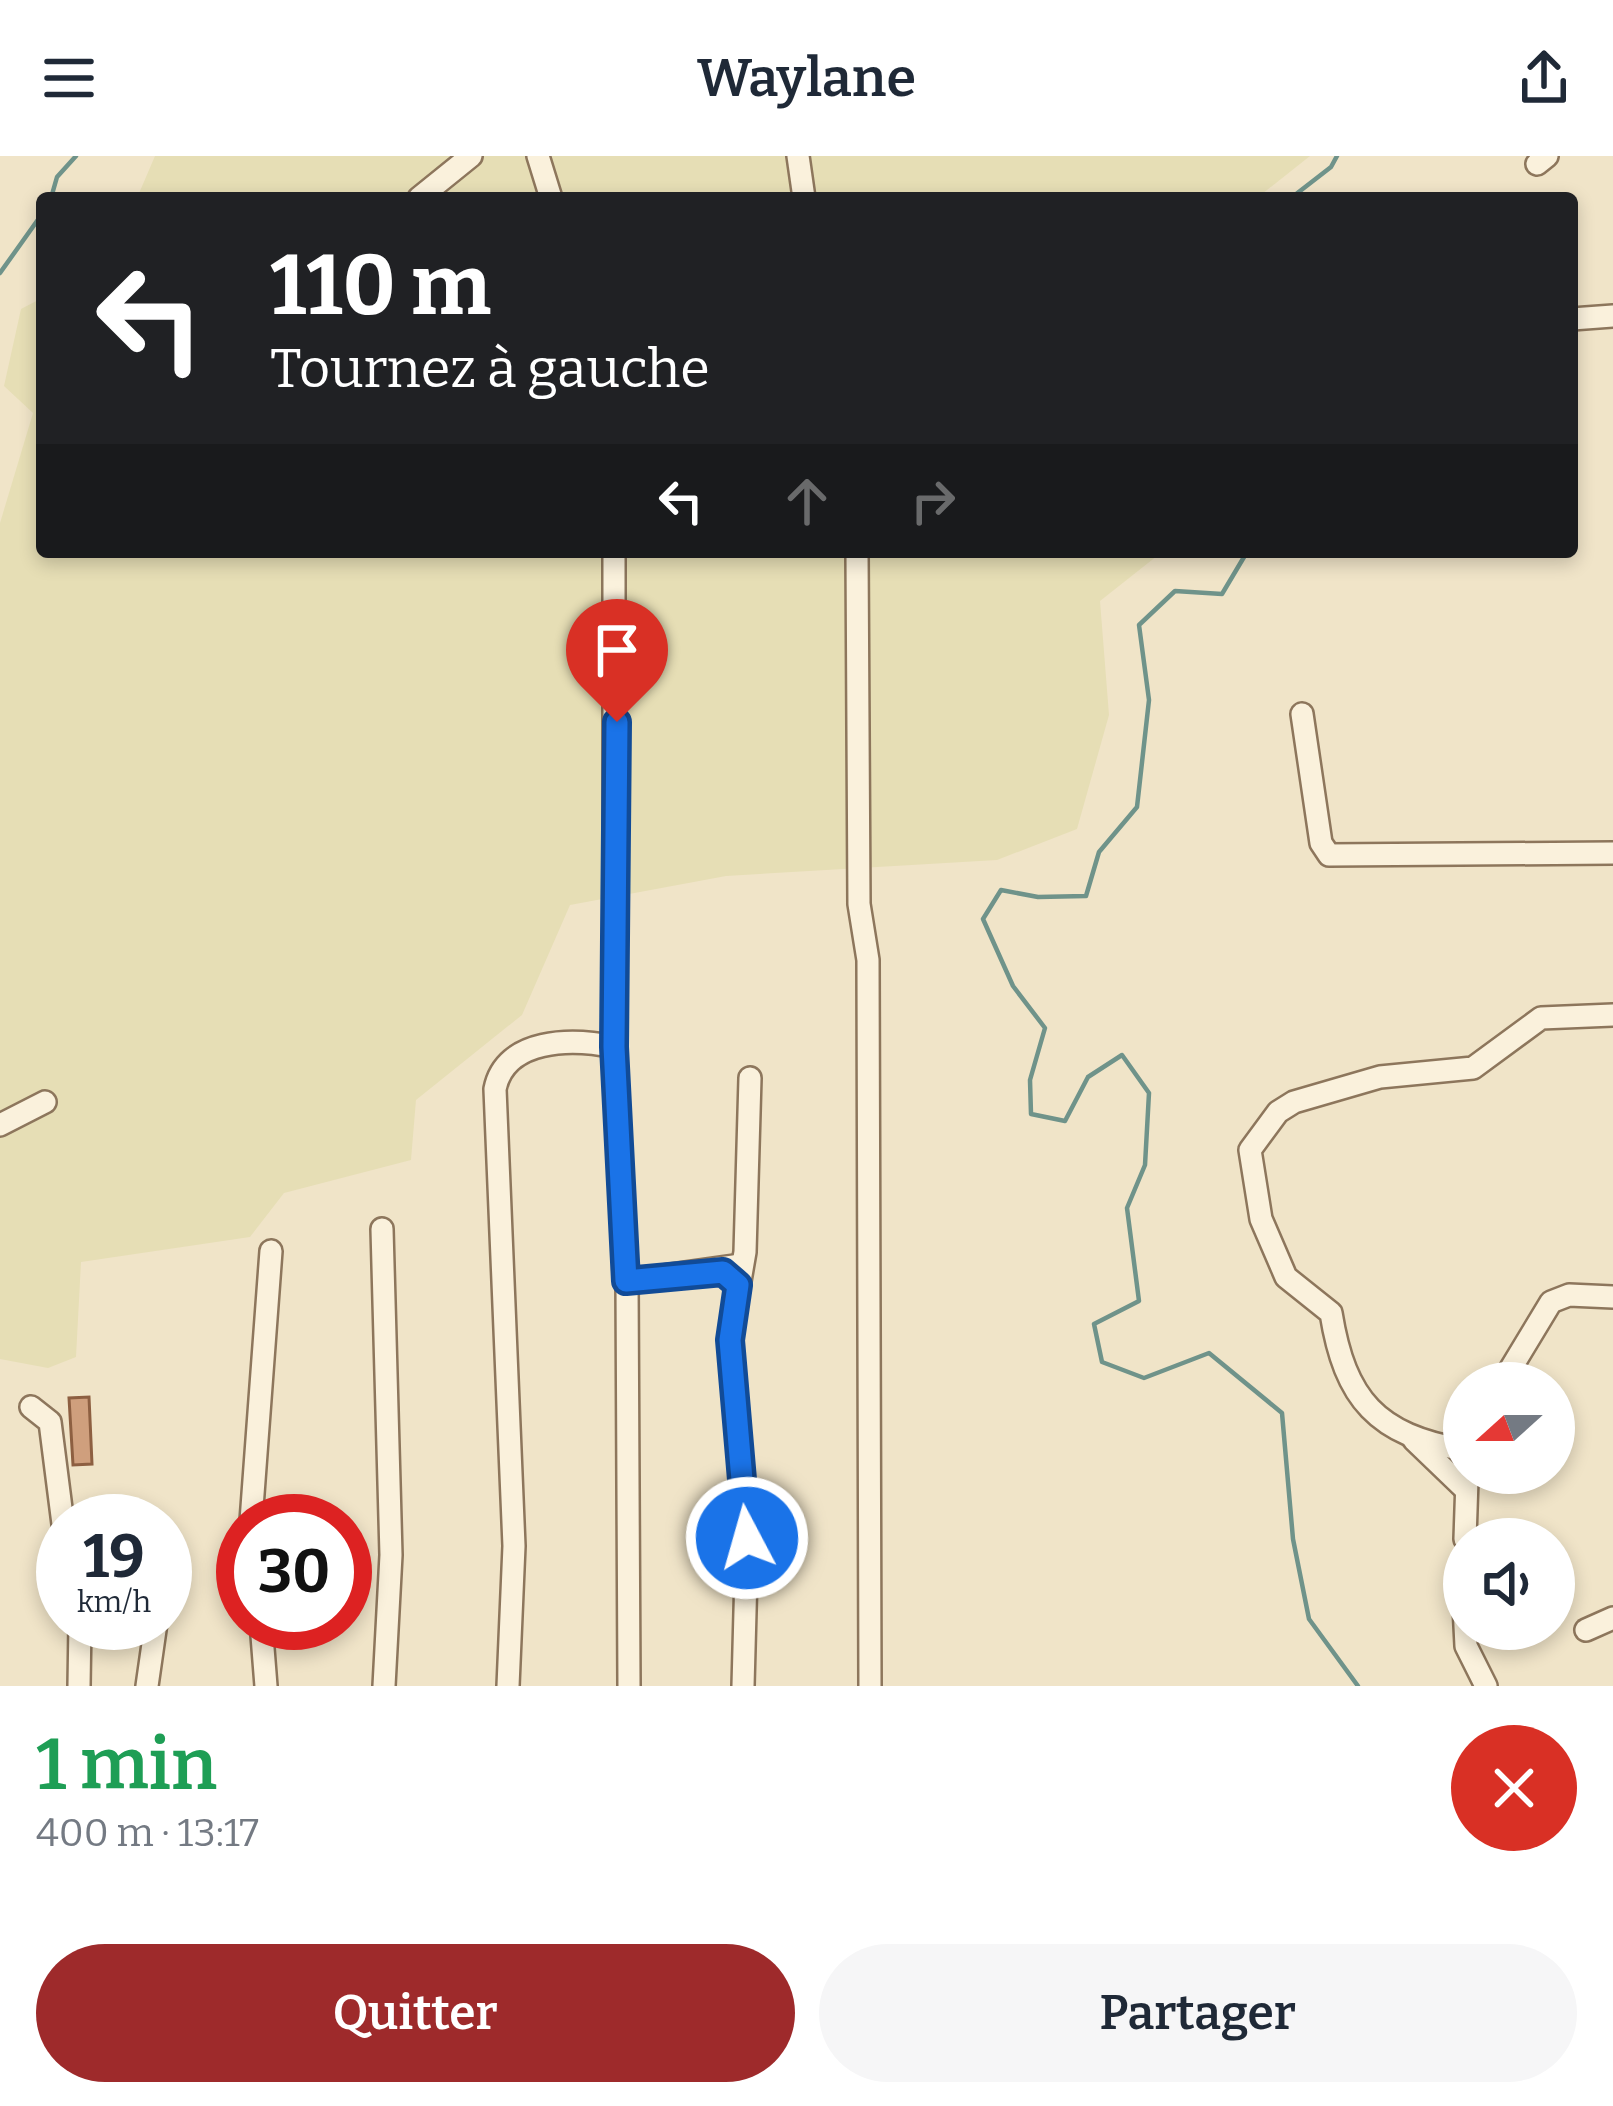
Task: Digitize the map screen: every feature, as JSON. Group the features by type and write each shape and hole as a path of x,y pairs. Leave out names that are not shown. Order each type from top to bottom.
{"street":[{"path":"426,192 471,156"},
{"path":"538,156 549,192"},
{"path":"798,156 803,192"},
{"path":"1578,319 1613,316"},
{"path":"614,558 618,634 614,1047 626,1281 629,1686"},
{"path":"857,558 859,904 868,960 873,1404 870,1686"},
{"path":"1302,714 1321,843 1329,855 1613,853"},
{"path":"1443,1462 1368,1409 1338,1349 1331,1313 1286,1277 1261,1219 1250,1150 1260,1132 1294,1102 1380,1077 1473,1068 1541,1018 1613,1015"},
{"path":"508,1686 514,1546 495,1089 499,1070 511,1057 535,1048 589,1041 614,1047"},
{"path":"743,1686 747,1538 730,1340 750,1078"},
{"path":"0,1125 46,1102"},
{"path":"382,1228 391,1555 384,1686"},
{"path":"253,1494 271,1251"},
{"path":"626,1281 734,1274"},
{"path":"1515,1362 1551,1301 1568,1295 1613,1297"},
{"path":"31,1407 50,1422 59,1494"},
{"path":"1414,1440 1443,1446"},
{"path":"1586,1630 1613,1618"},
{"path":"79,1686 80,1650"},
{"path":"147,1686 152,1650"},
{"path":"263,1650 266,1686"},
{"path":"1468,1650 1486,1686"}],"shaded area":[{"path":"155,156 1310,156 1265,192 140,192"},
{"path":"36,301 36,558 1154,558 1100,601 1109,715 1077,829 997,860 726,876 570,905 522,1015 416,1100 411,1160 284,1193 250,1237 81,1262 76,1357 48,1368 0,1359 0,523 33,413 4,386 21,309"}],"building":[{"path":"89,1397 92,1464 73,1465 69,1398"}],"waterway":[{"path":"53,192 57,177 76,156"},
{"path":"1299,192 1331,167 1337,156"},
{"path":"0,273 36,222"},
{"path":"1243,558 1222,594 1175,591 1139,625 1149,700 1137,807 1099,852 1086,896 1038,897 1001,890 983,919 1013,986 1045,1028 1030,1080 1031,1114 1065,1121 1088,1077 1122,1055 1149,1093 1145,1165 1127,1208 1139,1301 1094,1324 1102,1362 1144,1378 1209,1353 1282,1413 1293,1539 1309,1619 1358,1686"}],"route":[{"path":"617,722 614,1047 626,1281 723,1272 738,1285 730,1340 747,1538"}]}
